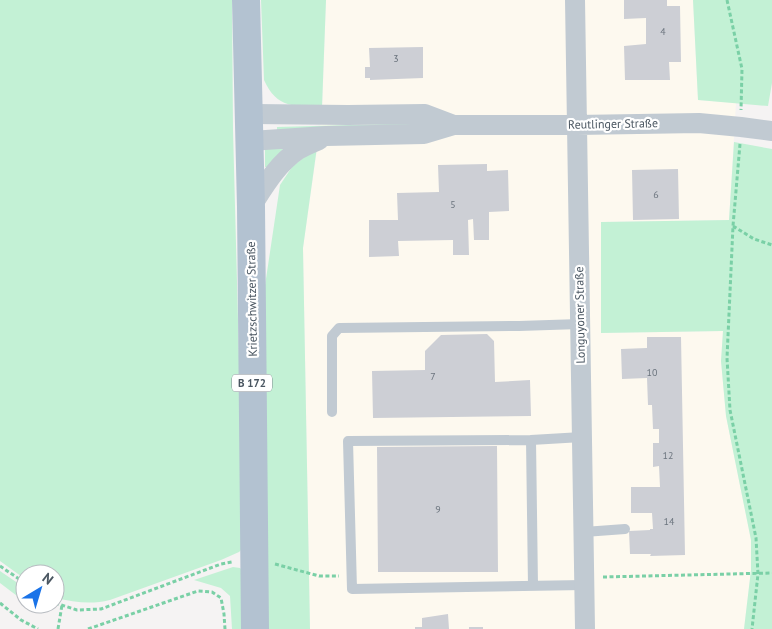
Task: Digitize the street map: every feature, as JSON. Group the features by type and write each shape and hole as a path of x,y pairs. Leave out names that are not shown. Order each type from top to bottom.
{"main road":[{"name":"Krietzschwitzer Straße","path":"246,0 251,207 255,629"}],"street":[{"name":"Longuyoner Straße","path":"575,0 585,629"},
{"name":"Reutlinger Straße","path":"248,114 425,114 454,125"},
{"name":"Reutlinger Straße","path":"249,141 326,136 424,134 454,125 699,123 741,126 772,131"},
{"name":"Reutlinger Straße","path":"251,207 285,161 298,150 326,136"}],"lane":[{"path":"332,412 332,336 339,328 580,324"},
{"path":"582,437 531,440 348,440 352,589 533,586 584,582"},
{"path":"531,440 533,586"},
{"path":"584,532 624,529"}],"path":[{"path":"727,0 742,69 741,126 733,226 727,358 730,410 756,538 758,574 752,629"},
{"path":"733,226 754,239 772,245"},
{"path":"65,606 77,610 101,609 221,564 254,558 319,576 351,576"},
{"path":"0,566 15,576"},
{"path":"584,582 772,573"},
{"path":"88,629 198,591 212,592 222,598 225,629"},
{"path":"0,603 21,620 38,629"},
{"path":"58,629 60,614"}],"shaded area":[{"path":"326,0 693,0 698,100 736,103 729,220 601,222 601,333 723,331 721,361 726,416 751,540 751,570 744,629 310,629 303,248 322,114"}],"green space":[{"path":"0,0 232,0 233,130 244,547 239,552 221,560 103,602 65,600 65,564 15,564 15,572 0,561"},
{"path":"261,0 326,0 322,107 288,104 281,101 269,89 264,80"},
{"path":"693,0 772,0 772,83 768,106 698,100"},
{"path":"423,123 423,127 277,130 277,127"},
{"path":"734,142 772,149 772,629 744,629 751,570 751,540 726,416 721,361 723,331 601,333 601,222 729,220"},
{"path":"317,147 303,248 310,629 267,629 263,299 280,185 292,167"},
{"path":"284,148 267,167 265,167 265,149"},
{"path":"233,567 240,568 245,573 246,629 232,629 230,596 221,588 194,580"},
{"path":"0,571 15,581 15,594 0,583"}],"building":[{"path":"624,0 667,0 667,6 680,6 681,62 669,62 670,80 625,80 624,46 646,44 646,18 624,19"},
{"path":"423,47 423,78 370,80 370,78 365,78 365,67 370,67 369,48"},
{"path":"487,164 487,171 508,170 509,211 489,212 489,240 474,240 473,219 468,220 469,255 453,255 453,240 398,241 399,256 369,257 369,220 398,220 397,193 439,192 438,165"},
{"path":"678,169 679,219 633,220 632,170"},
{"path":"487,334 494,341 495,382 530,380 531,416 373,418 372,371 425,370 425,351 441,335"},
{"path":"647,337 681,337 685,555 650,556 651,554 630,554 629,531 653,529 652,513 631,513 631,487 660,487 659,466 653,467 653,443 659,443 659,429 653,429 652,405 648,405 647,378 622,379 621,349 647,348"},
{"path":"497,446 498,572 378,572 377,447"},
{"path":"448,614 449,629 415,629 415,627 422,627 422,618"},
{"path":"469,627 483,627 483,629 469,629"}]}
